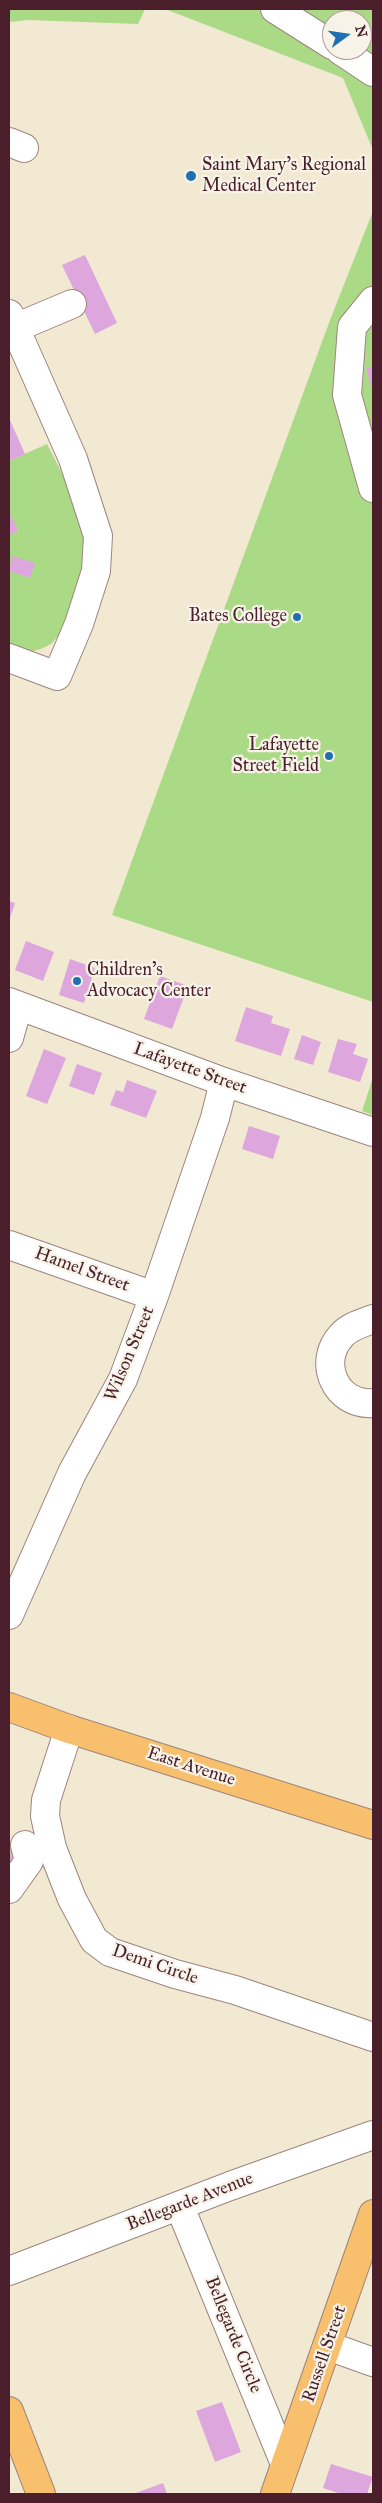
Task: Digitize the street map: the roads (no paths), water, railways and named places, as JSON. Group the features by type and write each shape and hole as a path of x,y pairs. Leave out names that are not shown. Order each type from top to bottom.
{"main road":[{"name":"East Avenue","path":"9,1707 69,1730 367,1821"},
{"name":"Russell Street","path":"275,2494 373,2214"},
{"path":"9,2411 15,2448 41,2494"}],"street":[{"path":"274,9 322,39"},
{"path":"355,60 373,72"},
{"path":"373,301 352,327 347,395 373,488"},
{"path":"9,658 56,676 79,624 96,571 98,536 73,459 12,321 72,304"},
{"path":"9,1038 13,1004"},
{"name":"Lafayette Street","path":"13,1004 224,1082 373,1132"},
{"name":"Wilson Street","path":"9,1616 72,1473 123,1379 154,1296 215,1118 224,1082"},
{"name":"Hamel Street","path":"9,1245 154,1296"},
{"path":"373,1319 351,1328 341,1335 331,1357 329,1371 339,1389 358,1400 373,1403"},
{"name":"Demi Circle","path":"69,1730 46,1800 45,1816 28,1842 83,1920 94,1940 110,1952 175,1974 235,1990 373,2037"},
{"path":"9,1889 29,1861 28,1842"},
{"name":"Bellegarde Avenue","path":"9,2272 230,2186 373,2135"},
{"name":"Bellegarde Circle","path":"180,2207 285,2464"},
{"path":"328,2346 373,2362"}],"tunnel":[{"path":"9,1855 12,1849"}],"place":[{"name":"Saint Mary's Regional Medical Center","path":"191,176"},
{"name":"Bates College","path":"297,617"},
{"name":"Lafayette Street Field","path":"329,756"},
{"name":"Children's Advocacy Center","path":"77,981"}]}
